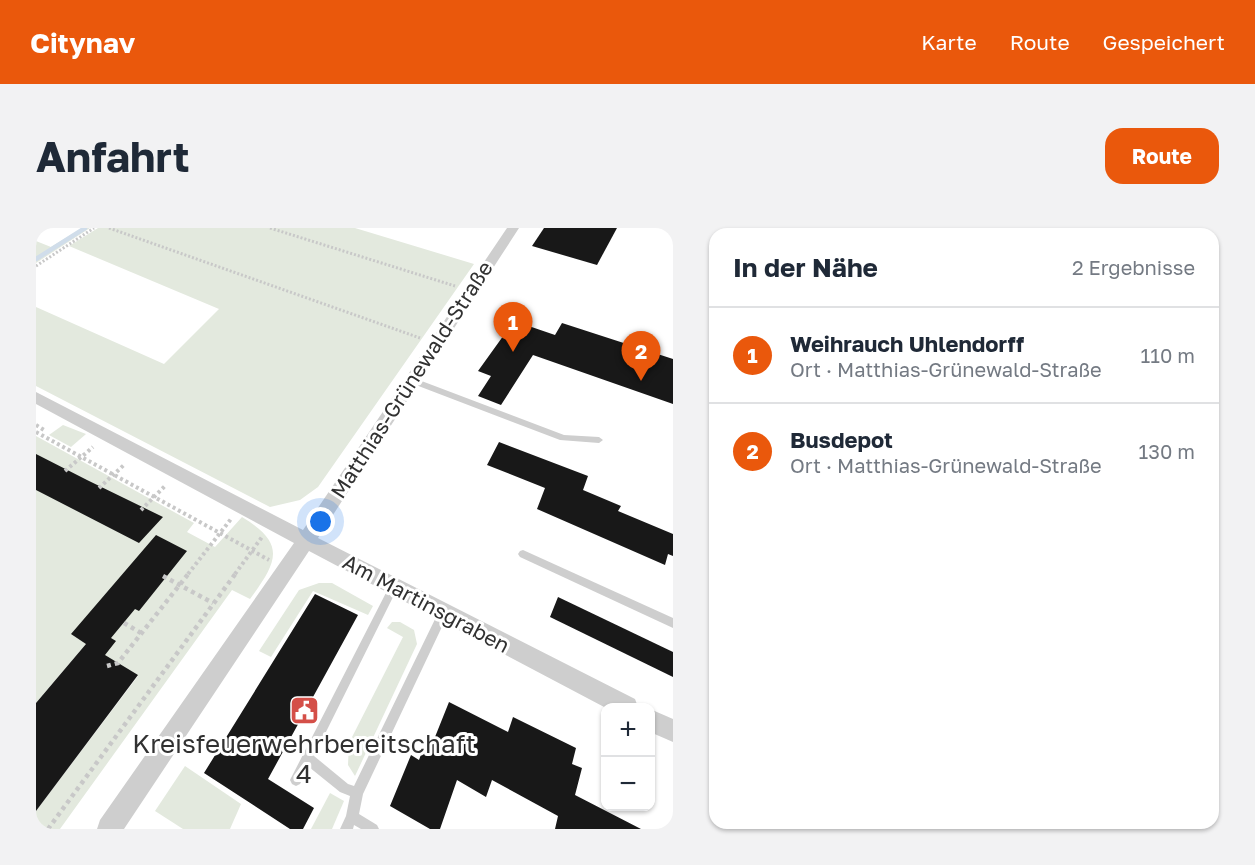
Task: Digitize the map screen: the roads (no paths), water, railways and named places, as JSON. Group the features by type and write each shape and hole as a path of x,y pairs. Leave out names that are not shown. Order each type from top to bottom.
{"street":[{"name":"Matthias-Grünewald-Straße","path":"109,829 307,539 513,228"},
{"name":"Am Martinsgraben","path":"36,397 307,539 442,614 617,703"},
{"path":"655,722 673,731"}],"lane":[{"path":"411,380 563,438 599,440"},
{"path":"523,554 673,623"},
{"path":"296,780 393,588"},
{"path":"346,829 352,817 357,794 442,614"},
{"path":"307,758 344,788 357,794"},
{"path":"352,817 373,829"}],"waterway":[{"path":"36,259 85,228"}],"place":[{"name":"Weihrauch Uhlendorff","path":"513,352"},
{"name":"Busdepot","path":"641,381"},
{"name":"Kreisfeuerwehrbereitschaft 4","path":"304,710"}]}
